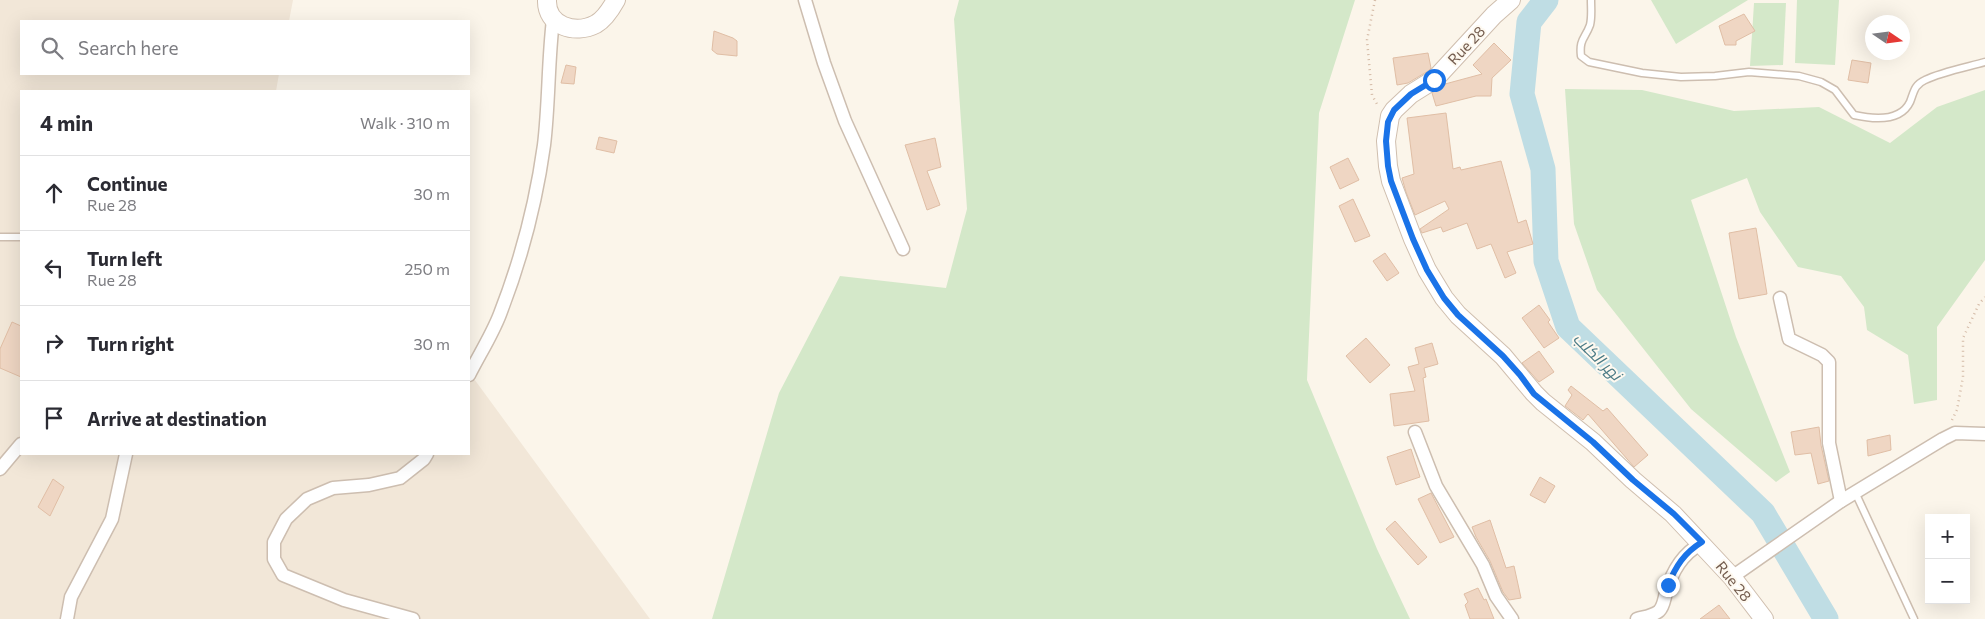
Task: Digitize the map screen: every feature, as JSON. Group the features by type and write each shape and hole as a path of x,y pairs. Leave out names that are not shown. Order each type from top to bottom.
{"street":[{"path":"547,0 549,13 553,20 563,26 574,29 596,24 606,16 616,0"},
{"path":"805,0 824,63 845,121 903,249"},
{"name":"Rue 28","path":"1511,0 1494,15 1434,80 1411,94 1390,116 1386,147 1391,181 1413,239 1427,270 1444,298 1458,315 1509,362 1534,394 1593,442 1633,480 1674,514 1702,542 1764,619"},
{"path":"470,373 499,316 518,263 532,208 544,144 553,20"},
{"path":"1780,298 1789,339 1822,355 1829,362 1829,443 1841,501"},
{"path":"1415,432 1436,486 1483,564 1499,602 1512,619"},
{"path":"1732,577 1841,501 1943,439 1955,433 1985,434"},
{"path":"0,470 20,445"},
{"path":"68,619 71,597 112,519 126,455"},
{"path":"413,619 344,600 305,586 283,575 274,559 274,542 286,518 307,499 332,488 369,485 400,478 426,455"},
{"path":"1637,619 1654,614 1660,609 1675,569 1690,549 1702,542"}],"lane":[{"path":"1591,2 1589,28 1580,45 1582,56 1589,62 1642,73 1680,77 1715,76 1749,72 1799,76 1821,82 1835,90 1854,115 1870,118 1885,119 1898,114 1909,103 1913,90 1924,80 1985,62"},
{"path":"0,237 20,237"},
{"path":"1855,492 1914,619"}],"path":[{"path":"1375,0 1367,40 1372,95 1380,107 1390,116"},
{"path":"1943,439 1957,410 1963,377 1963,338 1979,304 1985,296"}],"shaded area":[{"path":"0,0 293,0 289,20 20,20 20,75 279,75 276,90 20,90 20,455 470,455 470,373 650,619 0,619"}],"green space":[{"path":"959,0 1355,0 1319,113 1307,380 1377,549 1410,619 712,619 779,393 840,276 946,288 967,209 954,19"},
{"path":"1651,0 1748,0 1676,44"},
{"path":"1797,0 1839,0 1835,65 1795,63"},
{"path":"1754,3 1786,3 1783,65 1750,66"},
{"path":"1565,89 1642,90 1734,111 1819,107 1890,143 1937,107 1985,90 1985,260 1937,327 1937,400 1914,404 1908,355 1867,330 1864,307 1841,276 1798,267 1760,212 1747,178 1691,200 1736,337 1790,472 1776,482 1691,409 1597,290 1574,224"}],"building":[{"path":"1744,14 1755,31 1736,41 1736,45 1725,45 1719,26"},
{"path":"714,31 737,41 737,56 717,54 712,50"},
{"path":"1494,43 1511,60 1492,78 1491,96 1476,96 1436,106 1432,93 1445,84 1482,74 1473,65"},
{"path":"1428,53 1431,68 1408,83 1397,85 1393,58"},
{"path":"1852,60 1871,63 1868,83 1848,80"},
{"path":"566,65 576,67 574,84 561,83"},
{"path":"1446,113 1453,169 1460,167 1461,170 1501,161 1518,223 1526,220 1533,244 1507,252 1516,273 1505,278 1491,244 1477,249 1467,223 1443,232 1441,227 1422,233 1420,229 1449,209 1445,201 1415,215 1406,192 1402,178 1414,174 1407,118"},
{"path":"599,137 617,141 614,153 596,149"},
{"path":"935,138 941,167 927,171 940,205 927,210 905,145"},
{"path":"1348,158 1359,180 1340,189 1330,167"},
{"path":"1353,199 1370,236 1355,242 1339,206"},
{"path":"1756,228 1767,294 1739,299 1729,233"},
{"path":"1385,253 1399,273 1387,281 1373,261"},
{"path":"1539,305 1550,320 1548,322 1559,338 1544,348 1522,318"},
{"path":"12,322 20,326 20,377 0,368 0,349"},
{"path":"1366,338 1390,365 1370,383 1346,356"},
{"path":"1432,343 1438,364 1424,368 1426,377 1423,378 1429,421 1394,426 1390,394 1415,391 1408,367 1419,364 1415,348"},
{"path":"1539,351 1554,372 1539,382 1522,363"},
{"path":"1571,386 1603,411 1607,408 1648,455 1634,467 1588,414 1583,420 1565,406 1572,395 1568,390"},
{"path":"1819,427 1829,481 1818,484 1811,453 1795,455 1791,432"},
{"path":"1890,435 1891,450 1868,456 1867,440"},
{"path":"1411,449 1420,477 1396,485 1387,457"},
{"path":"1540,477 1555,486 1545,503 1530,495"},
{"path":"53,479 64,487 50,516 38,507"},
{"path":"1431,493 1454,537 1440,543 1418,499"},
{"path":"1490,520 1506,568 1514,566 1521,598 1509,600 1503,592 1490,561 1472,527"},
{"path":"1395,521 1427,557 1418,565 1386,529"},
{"path":"1478,588 1484,600 1486,599 1494,619 1470,619 1465,605 1468,602 1464,594"},
{"path":"1719,605 1730,619 1700,619"}],"waterway":[{"name":"نهر الكلب","path":"1546,0 1529,22 1522,94 1543,169 1546,261 1568,327 1763,513 1826,619"}],"route":[{"path":"1434,80 1411,94 1394,110 1388,122 1386,141 1388,166 1397,200 1427,270 1444,298 1458,315 1503,356 1534,394 1593,442 1633,480 1674,514 1702,542 1690,549 1683,557 1668,585"}]}
